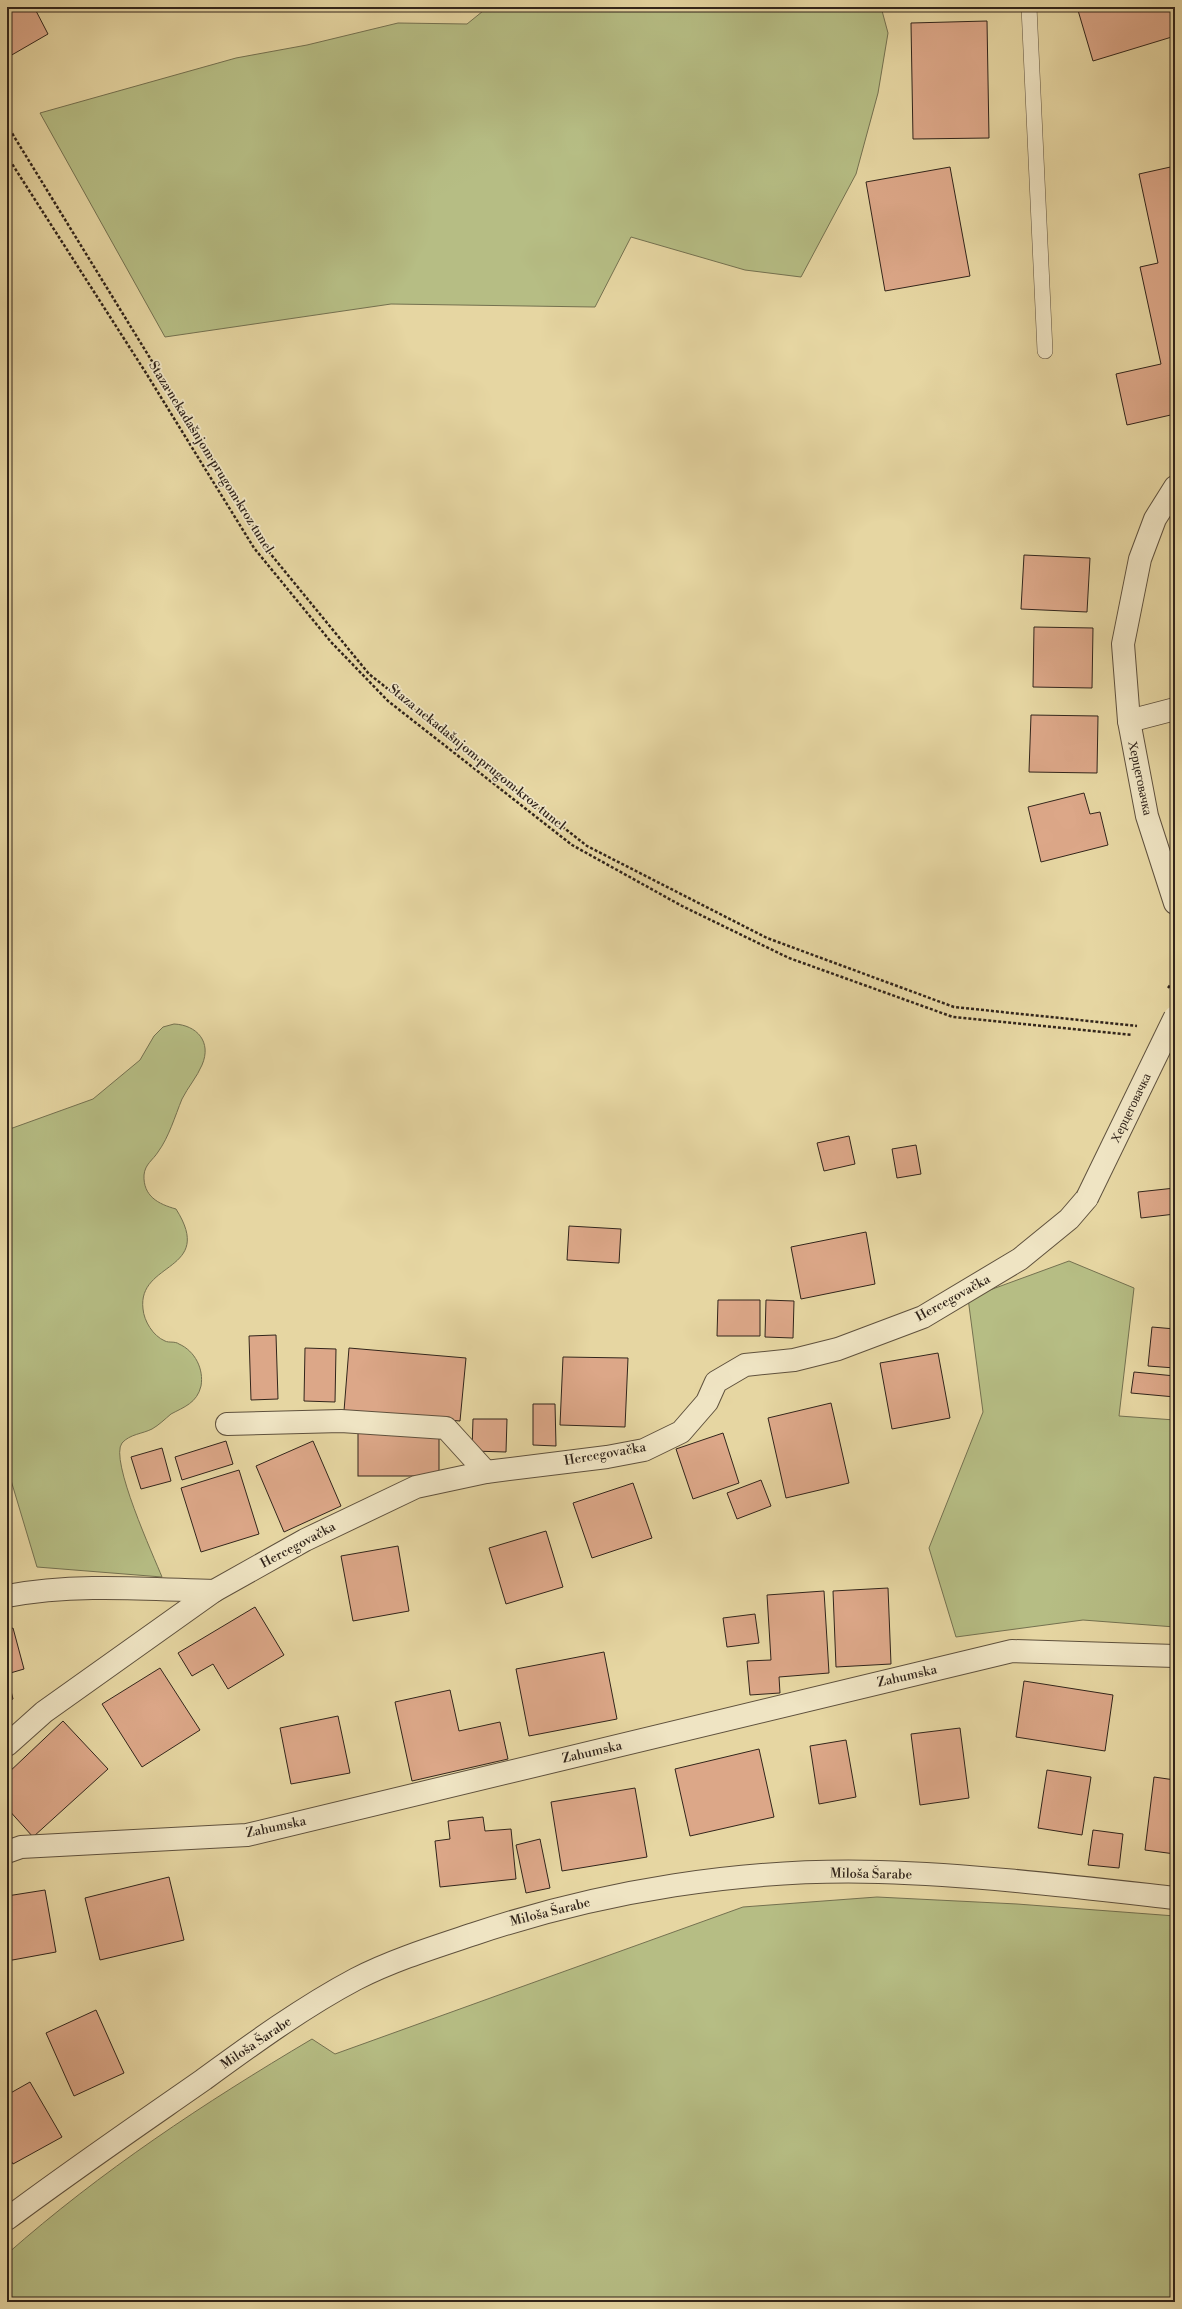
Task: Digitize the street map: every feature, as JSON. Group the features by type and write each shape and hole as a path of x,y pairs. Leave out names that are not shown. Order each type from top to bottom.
{"street":[{"name":"Херцеговачка","path":"1175,487 1155,519 1140,559 1123,644 1129,721 1147,816 1175,903"},
{"path":"1129,721 1175,709"},
{"name":"Херцеговачка","path":"1087,1198 1175,1017"},
{"name":"Hercegovačka","path":"7,1744 44,1712 214,1592 305,1540 416,1487 486,1472 607,1457 644,1450 681,1432 707,1402 716,1382 745,1365 794,1360 838,1349 923,1317 1020,1259 1069,1219 1087,1198"},
{"path":"227,1424 341,1421 446,1428 486,1472"},
{"path":"7,1596 25,1593 109,1588 214,1592"},
{"name":"Zahumska","path":"7,1852 21,1847 247,1834 1012,1651 1175,1656"},
{"name":"Miloša Šarabe","path":"7,2219 71,2172 269,2033 356,1979 423,1951 517,1919 626,1893 760,1875 878,1872 1042,1883 1175,1898"}],"lane":[{"path":"1029,7 1045,351"}],"path":[{"path":"7,125 269,552 369,674 586,846 767,938 954,1007 1141,1027"},
{"name":"Staza nekadašnjom prugom kroz tunel","path":"7,156 146,373 254,548 331,642 388,701 572,845 682,906 790,958 953,1017 1137,1035"}],"green space":[{"path":"488,7 881,7 888,33 878,93 856,174 801,277 745,270 631,237 595,307 391,304 165,337 40,113 236,58 307,45 398,23 467,24"},
{"path":"174,1024 182,1025 196,1031 204,1042 205,1057 200,1069 182,1099 165,1140 146,1168 144,1182 149,1194 153,1198 163,1205 176,1209 186,1229 187,1244 182,1256 151,1282 144,1294 143,1309 147,1323 157,1336 167,1342 177,1343 190,1351 200,1367 202,1380 199,1392 189,1404 171,1414 152,1429 125,1440 122,1443 120,1453 122,1468 134,1508 162,1577 37,1567 7,1467 7,1130 93,1099 140,1060 154,1036 163,1027"},
{"path":"1069,1261 1134,1288 1119,1416 1175,1420 1175,1627 1083,1620 956,1637 929,1548 983,1412 968,1298"},
{"path":"877,1897 1017,1904 1175,1916 1175,2302 7,2302 7,2254 79,2194 154,2139 232,2088 312,2039 335,2054 743,1907"}],"building":[{"path":"7,7 34,7 48,34 10,56 7,51"},
{"path":"1077,7 1174,7 1175,36 1093,61"},
{"path":"987,21 989,138 913,139 911,23"},
{"path":"1175,166 1175,414 1127,425 1116,374 1161,364 1140,267 1158,263 1139,174"},
{"path":"950,167 970,276 885,291 866,182"},
{"path":"1024,555 1090,558 1087,612 1021,609"},
{"path":"1034,627 1093,628 1092,688 1033,687"},
{"path":"1031,715 1098,716 1097,773 1029,772"},
{"path":"1084,793 1090,814 1100,812 1108,845 1041,862 1028,807"},
{"path":"849,1136 855,1164 824,1171 817,1143"},
{"path":"916,1145 921,1174 897,1178 892,1149"},
{"path":"1175,1188 1175,1214 1141,1218 1138,1192"},
{"path":"569,1226 621,1229 619,1263 567,1260"},
{"path":"866,1232 875,1284 801,1299 791,1247"},
{"path":"718,1300 760,1300 760,1336 717,1336"},
{"path":"766,1300 794,1301 793,1338 765,1337"},
{"path":"1152,1327 1175,1329 1175,1368 1148,1366"},
{"path":"276,1335 278,1399 251,1400 249,1336"},
{"path":"305,1348 336,1349 335,1402 304,1401"},
{"path":"349,1348 466,1358 460,1421 344,1411"},
{"path":"938,1353 950,1418 892,1429 880,1363"},
{"path":"563,1357 628,1358 625,1427 560,1425"},
{"path":"1134,1372 1175,1376 1175,1397 1131,1393"},
{"path":"831,1403 849,1483 786,1498 768,1418"},
{"path":"533,1404 555,1404 556,1446 533,1445"},
{"path":"473,1419 507,1419 506,1452 472,1451"},
{"path":"358,1432 439,1432 439,1476 358,1476"},
{"path":"723,1433 739,1483 693,1499 676,1449"},
{"path":"226,1441 233,1464 182,1480 175,1457"},
{"path":"313,1441 341,1506 284,1532 256,1466"},
{"path":"162,1448 171,1481 141,1489 131,1457"},
{"path":"239,1470 259,1534 201,1552 181,1488"},
{"path":"761,1480 771,1506 737,1519 727,1493"},
{"path":"633,1483 652,1538 592,1558 573,1503"},
{"path":"546,1531 563,1587 506,1604 489,1548"},
{"path":"398,1546 409,1611 353,1621 341,1556"},
{"path":"888,1588 891,1664 836,1667 833,1591"},
{"path":"824,1591 829,1673 779,1677 780,1693 750,1695 747,1661 771,1660 767,1595"},
{"path":"255,1607 284,1655 228,1689 213,1664 192,1676 178,1653"},
{"path":"755,1614 759,1643 727,1647 723,1618"},
{"path":"13,1628 24,1669 7,1674 7,1630"},
{"path":"604,1652 617,1719 529,1736 516,1669"},
{"path":"160,1668 200,1730 142,1767 102,1704"},
{"path":"7,1675 13,1699 7,1701"},
{"path":"1024,1681 1113,1695 1105,1751 1016,1737"},
{"path":"450,1690 459,1731 500,1722 508,1759 412,1781 395,1702"},
{"path":"338,1716 350,1773 291,1784 280,1728"},
{"path":"63,1721 108,1769 33,1837 7,1808 7,1774"},
{"path":"960,1728 969,1798 920,1805 911,1734"},
{"path":"846,1740 856,1797 819,1804 810,1746"},
{"path":"759,1749 774,1817 690,1836 675,1769"},
{"path":"1047,1770 1091,1777 1082,1835 1038,1828"},
{"path":"1154,1777 1175,1780 1175,1854 1145,1850"},
{"path":"635,1788 647,1857 562,1871 551,1802"},
{"path":"483,1817 485,1831 511,1829 516,1879 440,1887 435,1841 450,1839 448,1821"},
{"path":"1093,1830 1123,1834 1119,1868 1088,1865"},
{"path":"540,1839 550,1888 526,1893 516,1845"},
{"path":"169,1877 184,1940 100,1960 85,1898"},
{"path":"45,1890 56,1952 7,1961 7,1896"},
{"path":"96,2010 124,2073 74,2096 46,2033"},
{"path":"30,2082 62,2137 13,2164 7,2154 7,2095"}]}
